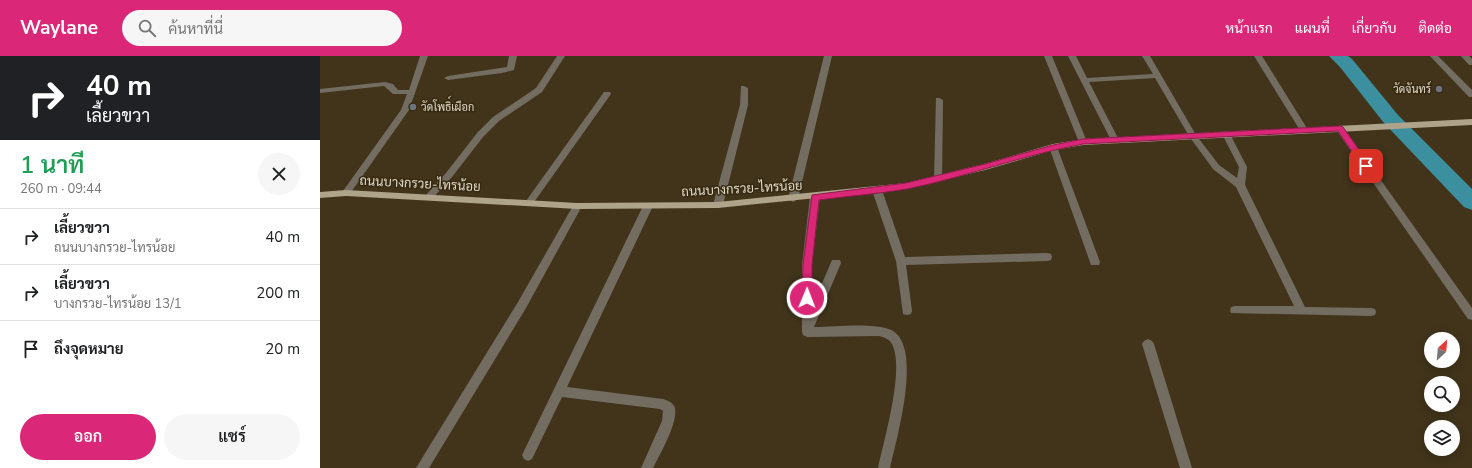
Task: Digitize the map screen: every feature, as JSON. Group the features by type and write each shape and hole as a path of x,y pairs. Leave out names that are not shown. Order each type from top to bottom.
{"main road":[{"name":"ถนนบางกรวย-ไทรน้อย","path":"320,195 346,193 577,206 718,205 877,190 938,179 1053,147 1083,142 1340,129 1389,125 1472,122"}],"street":[{"path":"346,193 405,110 424,56"},
{"path":"448,78 502,71 511,68 513,56"},
{"path":"428,198 449,175 490,124 539,90 561,56"},
{"path":"793,199 828,56"},
{"path":"1048,56 1083,142"},
{"path":"1072,56 1115,140"},
{"path":"1146,56 1193,136 1216,167 1240,185 1302,311"},
{"path":"1258,56 1304,130"},
{"path":"1434,56 1472,95"},
{"path":"1465,56 1472,63"},
{"path":"1084,80 1157,76"},
{"path":"320,91 385,84 390,86 396,92 412,92"},
{"path":"718,205 744,105 744,88"},
{"path":"529,203 607,94"},
{"path":"938,179 939,100"},
{"path":"1340,129 1472,316"},
{"path":"1226,134 1243,167 1240,185"},
{"path":"1053,147 1095,262"},
{"path":"877,190 901,262 907,311"},
{"path":"807,332 807,265 815,197"},
{"path":"422,468 522,305 577,206"},
{"path":"528,455 648,206"},
{"path":"901,262 1047,258"},
{"path":"807,332 836,263"},
{"path":"1235,310 1371,312"},
{"path":"807,332 879,331 890,334 896,341 901,355 901,372 884,468"},
{"path":"1148,344 1186,468"},
{"path":"558,391 663,404 669,409 668,420 647,468"}],"waterway":[{"path":"1337,56 1346,63 1391,119 1472,202"}],"place":[{"name":"วัดจันทร์","path":"1439,89"},
{"name":"วัดโพธิ์เผือก","path":"413,107"}],"route":[{"path":"807,298 807,265 815,197 906,186 985,167 1053,147 1083,142 1340,129 1366,166"}]}
